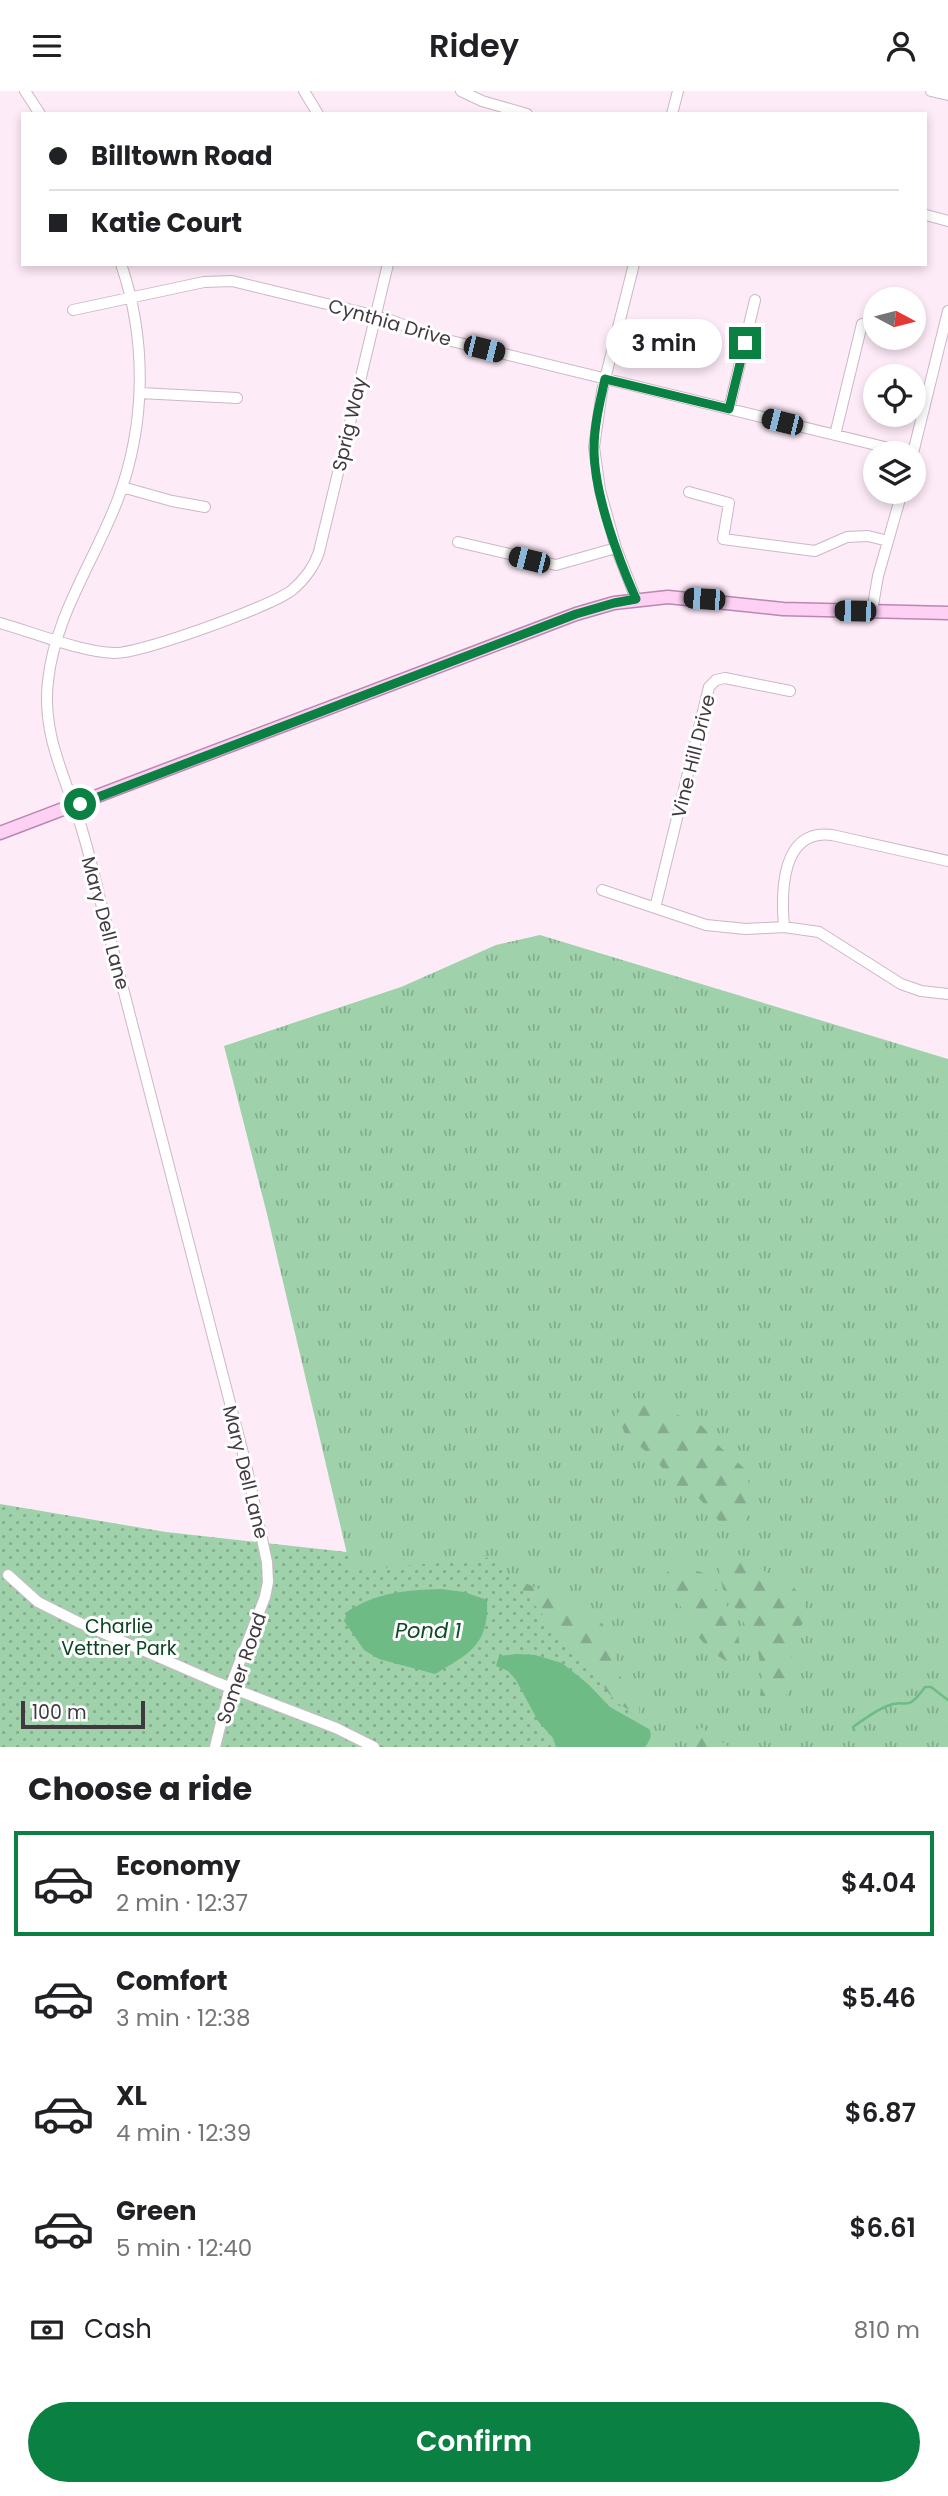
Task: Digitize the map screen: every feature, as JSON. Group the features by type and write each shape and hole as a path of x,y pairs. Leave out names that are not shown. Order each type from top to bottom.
{"main road":[{"path":"0,833 576,614 614,603 668,597 783,609 948,613"}],"street":[{"path":"25,91 39,112"},
{"path":"303,91 317,112"},
{"path":"461,91 482,101 520,112"},
{"path":"673,112 678,91"},
{"path":"931,91 948,95"},
{"path":"927,215 948,221"},
{"name":"Mary Dell Lane","path":"122,266 131,299 138,343 140,393 133,448 122,487 56,639 47,684 47,719 57,764 73,806 102,907 246,1465 267,1562 266,1589"},
{"name":"Sprig Way","path":"56,639 107,652 134,651 280,597 302,580 319,552 387,266"},
{"path":"633,266 595,428 594,461 616,548 636,599"},
{"name":"Cynthia Drive","path":"73,310 204,282 232,281 375,315 436,337 863,442"},
{"path":"729,409 755,300"},
{"path":"914,441 948,311"},
{"path":"835,435 862,324"},
{"path":"140,393 237,398"},
{"path":"122,487 172,502 205,507"},
{"path":"689,492 729,503 723,539 815,551 848,537 868,536 888,541"},
{"path":"872,611 878,576 899,504"},
{"path":"458,542 550,565 562,565 616,548"},
{"path":"0,623 56,639"},
{"name":"Vine Hill Drive","path":"655,908 709,687 716,680 725,678 790,691"},
{"path":"784,927 783,897 788,860 802,840 808,837 820,833 832,835 948,861"},
{"path":"602,890 706,925 746,929 784,927 819,932 901,984 921,991 948,994"},
{"path":"8,1575 38,1602 80,1623 230,1687 320,1721 374,1747"},
{"name":"Somer Road","path":"215,1747 230,1687 266,1589"}],"green space":[{"path":"540,935 948,1059 948,1747 616,1747 351,1571 267,1214 224,1046 401,987 496,945"},
{"path":"631,1399 656,1405 702,1426 720,1447 744,1468 754,1500 743,1527 727,1530 696,1495 679,1489 655,1459 625,1434 617,1414"},
{"name":"Charlie Vettner Park","path":"0,1504 166,1532 347,1552 352,1571 494,1557 617,1703 631,1711 616,1747 0,1747"},
{"path":"732,1550 793,1586 806,1605 803,1623 790,1640 793,1678 785,1698 771,1708 759,1706 762,1677 757,1644 723,1589 718,1566"},
{"path":"487,1555 500,1572 557,1597 602,1623 612,1643 617,1671 639,1706 639,1718 620,1710 399,1572 440,1560 464,1560"},
{"path":"674,1563 703,1573 721,1595 737,1624 740,1650 731,1663 708,1647 691,1625 666,1574"},
{"path":"699,1726 729,1747 690,1747"}],"water":[{"name":"Pond 1","path":"441,1589 464,1592 487,1600 487,1615 485,1628 475,1646 435,1674 379,1659 364,1650 344,1621 348,1611 382,1596 405,1591"},
{"path":"535,1655 562,1663 610,1707 649,1729 651,1736 645,1747 556,1747 553,1738 538,1721 516,1680 508,1671 496,1666 499,1656"}],"waterway":[{"path":"854,1730 853,1727 883,1708 913,1701 925,1687 931,1687 948,1700"}],"route":[{"path":"80,804 576,614 636,599 616,548 598,484 595,428 605,379 729,409 745,343"}]}
